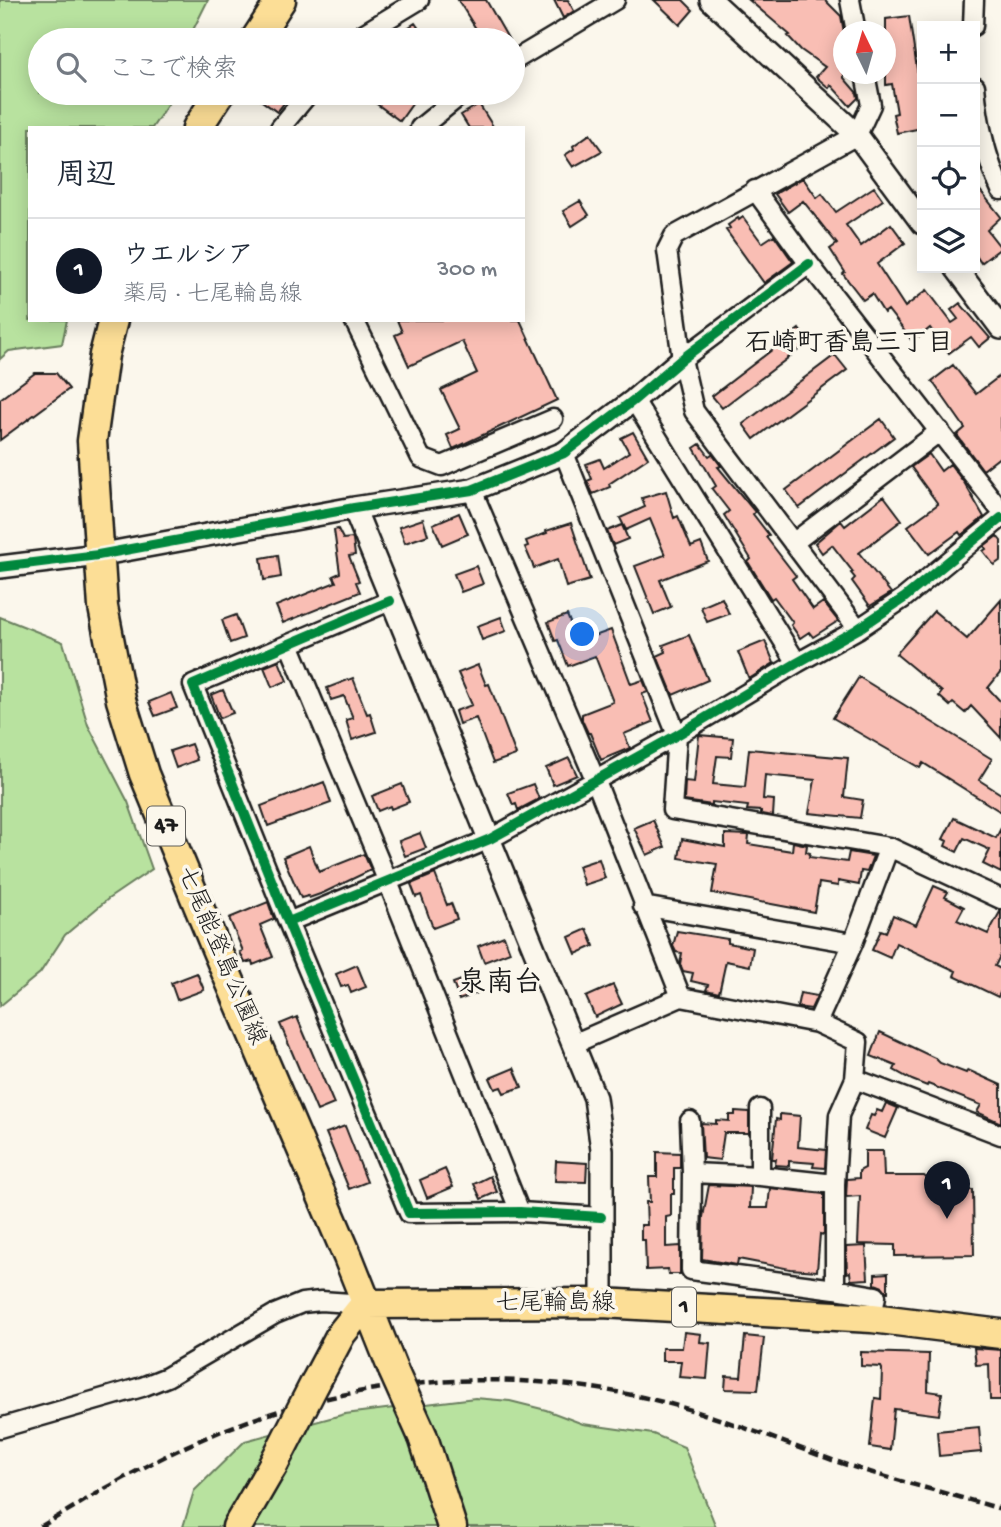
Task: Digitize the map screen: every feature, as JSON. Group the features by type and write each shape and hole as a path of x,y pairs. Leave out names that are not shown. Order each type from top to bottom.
{"main road":[{"path":"263,28 281,0"},
{"path":"198,126 212,105"},
{"name":"七尾能登島公園線","path":"112,322 104,355 92,440 103,607 121,700 144,774 423,1437 452,1527"},
{"name":"七尾輪島線","path":"365,1304 601,1303 872,1318 1001,1334"},
{"path":"237,1527 273,1465 341,1334 365,1304"}],"street":[{"path":"373,28 419,0"},
{"path":"525,54 615,0"},
{"path":"711,0 857,135 917,216"},
{"path":"850,0 854,21"},
{"path":"974,0 974,21"},
{"path":"858,629 694,411 682,359 667,250 674,236 857,135 871,105 866,84"},
{"path":"282,126 299,105"},
{"path":"422,126 448,105"},
{"path":"980,128 992,170 1001,190"},
{"path":"755,190 808,264 1001,511"},
{"path":"0,567 98,555 354,508 472,490 564,453 808,264"},
{"path":"960,273 1001,328"},
{"path":"355,322 421,458 442,466 553,419"},
{"path":"634,400 797,663"},
{"path":"793,543 940,431"},
{"path":"564,453 677,735 672,810 889,847 1001,899"},
{"path":"472,490 595,779 681,997"},
{"path":"354,508 595,1098 602,1150 601,1303"},
{"path":"288,922 490,839 677,735 858,629 904,598 1001,518"},
{"path":"390,601 193,685 409,1213 520,1212 601,1217"},
{"path":"289,644 520,1212"},
{"path":"817,1023 853,943 889,847"},
{"path":"643,906 853,943"},
{"path":"573,1044 681,997 817,1023 859,1042 855,1079 839,1115 835,1184 835,1289"},
{"path":"855,1079 1001,1135"},
{"path":"760,1109 760,1176"},
{"path":"690,1121 691,1270 876,1296 872,1318"},
{"path":"692,1173 760,1176 835,1184"},
{"path":"0,1427 142,1387 167,1377 275,1314 302,1303 321,1301 365,1304"}],"green space":[{"path":"0,0 208,0 194,28 28,28 28,105 167,105 153,126 28,126 28,322 67,322 62,344 9,351 0,359"},
{"path":"0,617 63,642 88,725 128,802 152,869 108,899 65,935 40,973 0,1006"},
{"path":"475,1398 510,1401 546,1410 583,1424 653,1434 684,1447 716,1527 183,1527 194,1491 245,1441 345,1414"}],"building":[{"path":"458,0 486,0 502,28 476,28"},
{"path":"554,0 568,0 574,11 563,18"},
{"path":"654,0 683,0 693,10 680,25"},
{"path":"749,0 825,0 841,16 842,21 833,21 833,84 849,84 857,93 858,98 850,106 831,85 829,88 816,77 825,67 801,50 788,36 790,35"},
{"path":"909,16 917,69 917,129 897,133 892,84 896,84 896,21 886,19"},
{"path":"267,105 283,105 277,112"},
{"path":"378,105 411,105 400,121"},
{"path":"480,105 493,126 468,126 461,115"},
{"path":"590,134 602,151 573,167 565,155"},
{"path":"803,178 817,198 822,194 836,212 874,187 883,200 846,225 861,246 891,224 905,243 877,264 905,307 927,290 952,323 958,319 951,310 960,303 990,338 979,347 971,337 949,353 930,328 913,342 888,310 884,313 872,294 863,300 843,274 845,272 830,249 837,244 803,201 788,212 775,194"},
{"path":"980,190 1001,217 987,230 1001,248 981,263"},
{"path":"580,201 589,215 572,226 563,211"},
{"path":"743,217 762,243 774,235 793,262 764,283 726,230 730,228 728,225"},
{"path":"398,322 521,322 557,400 453,449 447,435 460,429 441,390 477,373 462,341 409,366 395,335 402,332"},
{"path":"799,329 809,342 722,408 712,396"},
{"path":"835,355 847,370 754,439 743,424"},
{"path":"953,365 976,394 1001,375 1001,456 983,470 957,435 965,428 932,381"},
{"path":"35,373 56,373 69,389 0,440 0,399"},
{"path":"881,419 894,437 799,508 786,490"},
{"path":"633,432 648,458 609,484 610,487 593,494 587,481 592,479 586,464 600,459 604,468 629,452 621,438"},
{"path":"700,444 709,456 712,454 721,466 718,467 755,512 753,514 769,535 766,537 796,576 792,579 813,609 823,602 838,621 813,637 809,632 800,638 791,625 793,623 774,597 771,599 748,562 751,559 724,515 729,511 712,489 716,486 694,448"},
{"path":"929,454 941,471 950,464 984,517 965,533 961,535 959,532 929,554 908,526 938,504 911,467"},
{"path":"666,491 674,518 678,516 691,547 701,543 708,561 660,580 671,607 654,614 635,566 665,555 650,519 626,530 620,518 645,507 642,498"},
{"path":"884,496 902,520 859,553 891,593 870,606 852,581 855,578 851,573 853,572 832,545 822,553 815,543 841,521 845,526"},
{"path":"459,513 468,534 442,545 433,524"},
{"path":"423,519 428,535 405,543 399,527"},
{"path":"571,523 590,580 566,587 558,559 534,568 525,547 528,546 526,541"},
{"path":"622,525 628,539 613,545 607,531"},
{"path":"338,529 343,539 353,540 355,555 349,556 359,581 356,582 360,592 283,623 276,606 336,582 333,576 340,573 334,530"},
{"path":"997,536 1001,541 1001,560 994,565 983,551 986,549 984,546"},
{"path":"278,555 281,577 264,580 261,558"},
{"path":"476,566 483,584 461,592 454,574"},
{"path":"722,598 729,614 707,622 701,607"},
{"path":"1001,600 1001,672 988,688 1001,702 1001,738 971,706 965,713 953,703 950,706 939,696 942,692 896,654 934,611 967,639"},
{"path":"236,615 244,638 230,643 222,620"},
{"path":"567,615 578,642 611,630 631,684 643,680 648,692 642,694 653,722 624,734 630,748 601,760 582,720 582,714 613,702 595,656 568,666 548,622"},
{"path":"501,617 506,631 482,640 477,626"},
{"path":"689,635 708,680 673,695 657,656 666,652 663,645"},
{"path":"765,641 774,663 749,679 738,652"},
{"path":"279,661 287,681 272,687 264,667"},
{"path":"478,665 486,685 489,684 516,755 493,763 476,718 459,724 455,711 472,705 458,673"},
{"path":"859,677 992,759 979,780 1001,794 1001,812 923,763 920,768 833,718"},
{"path":"353,678 376,732 352,740 346,720 353,718 344,696 331,700 327,688"},
{"path":"223,690 233,713 220,718 211,695"},
{"path":"171,693 177,708 155,716 149,702"},
{"path":"699,735 733,738 731,757 717,756 713,784 745,787 749,749 848,758 844,797 863,800 860,818 809,813 815,780 765,775 763,799 774,800 773,816 761,814 761,811 747,810 748,806 684,801 685,781 694,782"},
{"path":"191,744 197,760 176,768 170,751"},
{"path":"569,758 577,775 553,785 546,768"},
{"path":"324,782 331,803 268,826 261,806"},
{"path":"402,784 409,802 378,811 372,796"},
{"path":"533,784 539,799 518,810 508,793"},
{"path":"954,818 996,838 1001,828 1001,873 983,864 990,850 964,838 957,852 945,846 947,841 943,839"},
{"path":"653,820 665,847 647,855 634,828"},
{"path":"420,833 426,848 405,856 399,841"},
{"path":"725,834 749,835 748,844 792,851 793,842 807,845 806,852 810,853 809,857 847,862 849,852 873,856 867,872 861,871 859,885 838,881 838,886 819,883 814,912 712,893 717,864 679,858 682,839 725,847"},
{"path":"309,846 319,872 364,854 371,870 323,893 301,898 283,857"},
{"path":"599,859 605,878 584,885 578,866"},
{"path":"435,874 447,905 451,903 457,919 433,928 421,895 416,897 411,884"},
{"path":"934,886 948,892 945,897 964,907 957,920 988,934 1001,910 1001,954 995,966 1001,969 1001,991 998,997 954,976 956,971 896,943 890,958 872,950 881,930 886,932 893,915 916,925"},
{"path":"268,902 274,919 260,925 273,957 253,965 252,961 245,963 240,952 243,951 229,918"},
{"path":"587,929 594,946 576,954 569,937"},
{"path":"677,931 728,939 728,943 753,948 750,966 726,961 719,993 706,990 708,985 691,981 693,973 683,971 680,964 682,953 676,952 673,946"},
{"path":"504,936 510,952 484,962 478,946"},
{"path":"357,965 366,987 351,993 348,985 341,987 336,974"},
{"path":"197,973 204,990 177,1000 171,983"},
{"path":"472,976 478,993 459,1000 453,983"},
{"path":"613,985 622,1004 595,1017 586,997"},
{"path":"800,993 817,996 811,1009 797,1007"},
{"path":"297,1017 334,1104 317,1111 280,1024"},
{"path":"880,1032 935,1058 940,1063 966,1073 968,1070 1001,1085 1001,1123 977,1112 981,1105 912,1080 894,1070 896,1066 871,1056"},
{"path":"514,1068 522,1087 504,1093 501,1087 495,1089 490,1078"},
{"path":"886,1103 898,1108 885,1138 865,1130 871,1115 874,1116 877,1110 882,1112"},
{"path":"735,1111 749,1112 749,1133 724,1133 720,1160 703,1158 701,1123 729,1121 729,1115 735,1115"},
{"path":"780,1114 800,1116 798,1147 826,1150 825,1168 813,1167 814,1163 789,1161 789,1166 775,1165 776,1159 772,1159 776,1119 780,1120"},
{"path":"345,1126 367,1182 349,1189 326,1133"},
{"path":"865,1151 883,1151 884,1176 924,1176 942,1190 973,1190 974,1255 895,1256 895,1245 858,1244 860,1196 846,1197 847,1179 859,1178 859,1171 865,1168"},
{"path":"657,1152 680,1153 680,1168 674,1168 671,1216 666,1217 666,1247 680,1246 680,1274 669,1274 668,1269 646,1270 645,1240 641,1240 641,1225 647,1225 649,1177 657,1177"},
{"path":"556,1161 587,1163 586,1182 555,1181"},
{"path":"445,1169 453,1187 427,1198 420,1180"},
{"path":"490,1176 497,1192 481,1199 474,1184"},
{"path":"709,1185 751,1187 750,1208 768,1208 770,1188 824,1194 824,1235 820,1234 817,1271 738,1259 737,1265 702,1259 703,1217"},
{"path":"866,1246 868,1279 851,1280 850,1272 847,1273 846,1247"},
{"path":"888,1273 887,1292 875,1284 875,1274"},
{"path":"684,1332 701,1334 700,1342 710,1343 707,1379 679,1377 681,1361 662,1361 662,1348 682,1348"},
{"path":"745,1336 764,1338 758,1390 725,1389 726,1376 741,1377"},
{"path":"974,1348 1001,1350 1001,1400 990,1400 989,1364 976,1365"},
{"path":"861,1352 929,1354 928,1391 942,1393 939,1415 894,1409 890,1450 870,1447 875,1398 881,1399 882,1369 861,1366"},
{"path":"979,1427 981,1452 939,1456 937,1431"}],"railway":[{"path":"40,1527 157,1460 250,1421 303,1404 357,1392 412,1384 467,1381 522,1381 578,1386 632,1395 709,1416 858,1469 1001,1509"}],"cycle path":[{"path":"0,567 98,555 354,508 472,490 564,453 634,400 682,359 809,264"},
{"path":"288,922 490,839 677,735 858,629 904,598 1001,518"},
{"path":"390,601 193,685 409,1213 520,1212 601,1217"}],"place":[{"name":"ウエルシア","path":"947,1219"}],"district":[{"name":"石崎町香島三丁目","path":"849,345"},
{"name":"泉南台","path":"500,984"}]}
